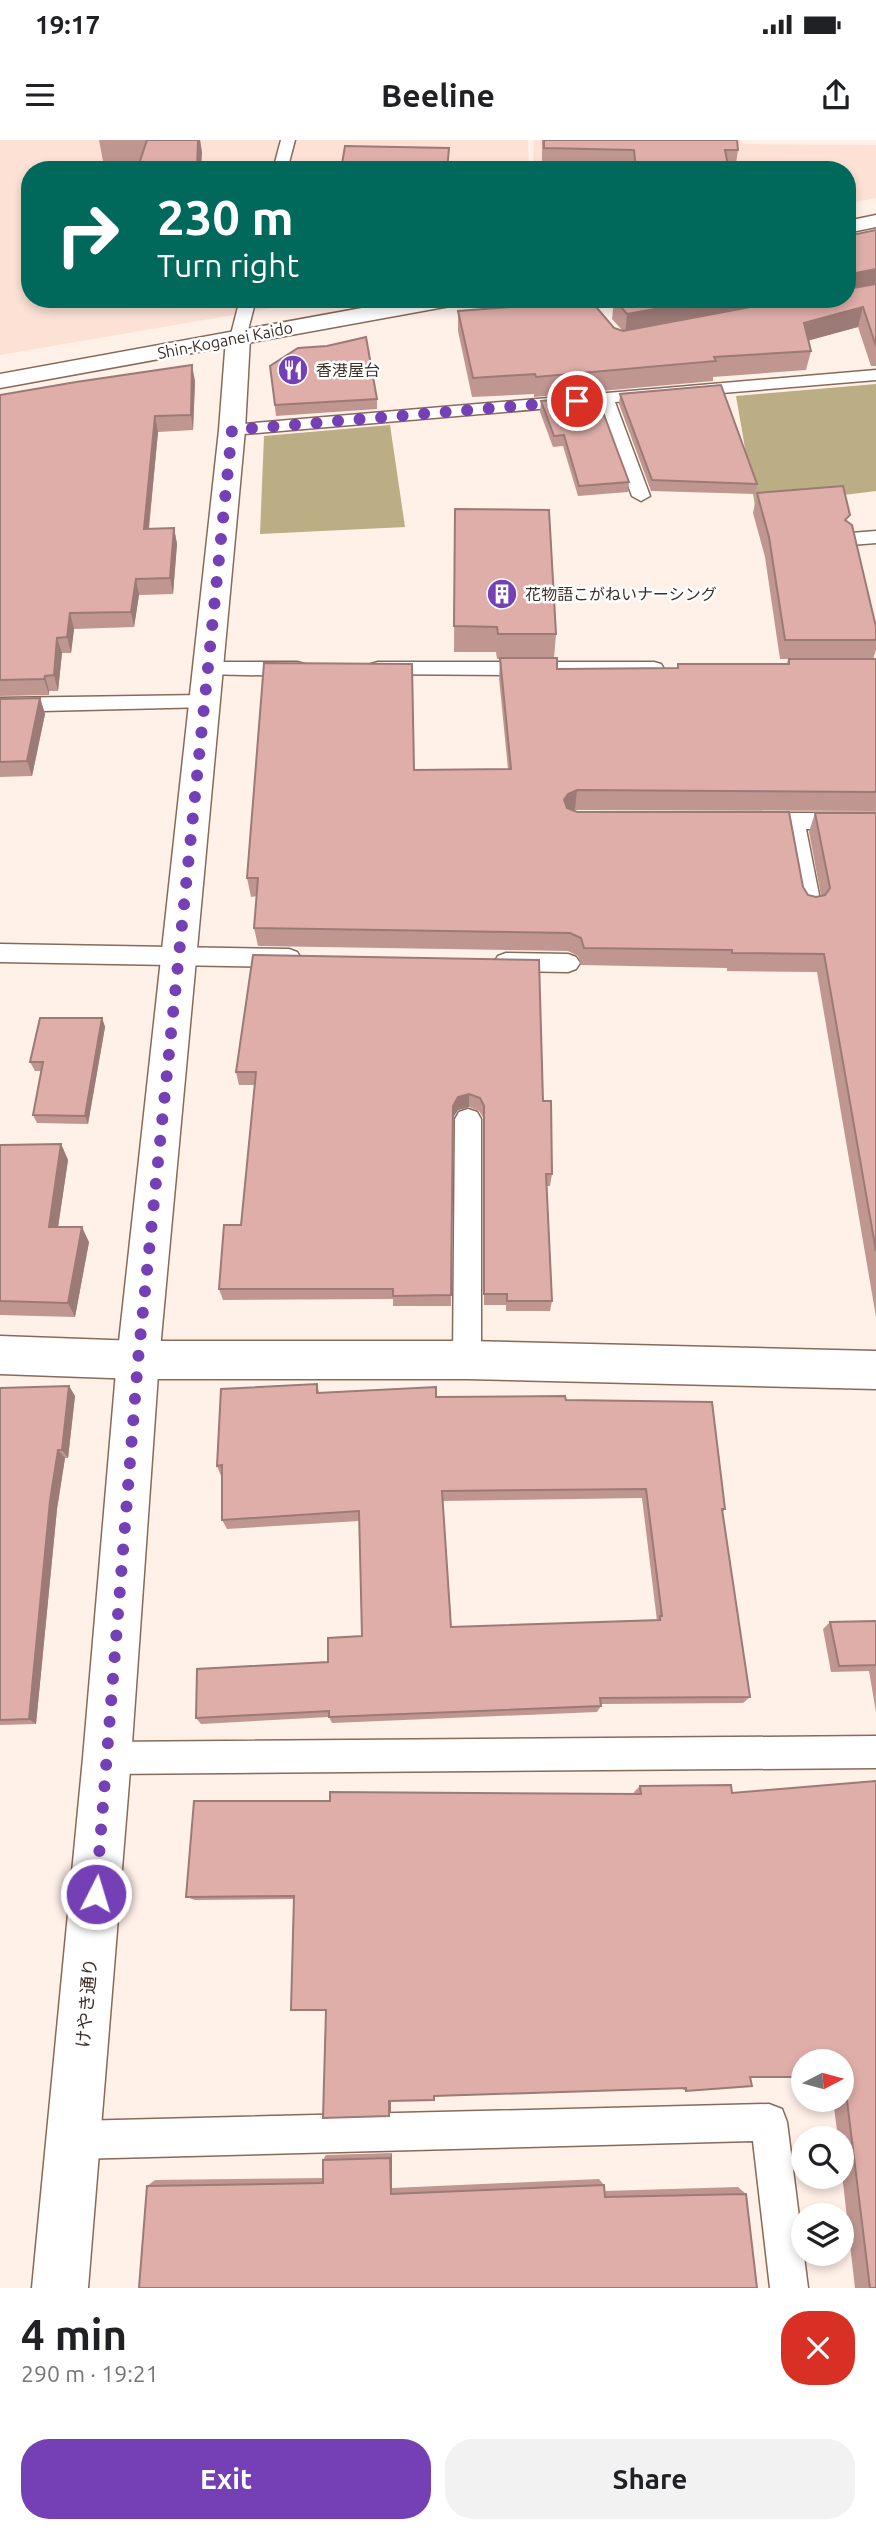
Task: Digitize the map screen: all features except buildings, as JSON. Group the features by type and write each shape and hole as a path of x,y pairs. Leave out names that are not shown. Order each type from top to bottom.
{"street":[{"path":"856,225 876,221"},
{"name":"Shin-Koganei Kaido","path":"0,381 401,308"},
{"name":"けやき通り","path":"60,2288 75,2140 138,1360 232,430 238,338"},
{"path":"0,1355 138,1360 467,1360 876,1370"}],"lane":[{"path":"282,161 288,140"},
{"path":"238,338 246,308"},
{"path":"232,430 876,375"},
{"path":"605,399 641,496"},
{"path":"851,539 876,537"},
{"path":"0,705 206,686 311,669"},
{"path":"352,669 669,669"},
{"path":"739,821 876,821"},
{"path":"794,821 810,905"},
{"path":"0,953 318,959"},
{"path":"485,962 568,963"},
{"path":"467,1360 468,1119"},
{"path":"107,1758 876,1752"},
{"path":"75,2140 769,2122 789,2288"}],"shaded area":[{"path":"0,140 528,140 529,161 21,161 21,308 273,308 0,355"},
{"path":"534,140 742,140 743,144 876,145 876,198 856,202 856,161 533,161"},
{"path":"876,384 876,491 755,506 736,396"},
{"path":"390,425 405,527 260,534 264,436"}],"place":[{"name":"香港屋台","path":"293,370"},
{"name":"花物語こがねいナーシング","path":"502,594"}],"route":[{"path":"96,1894 138,1360 232,430 577,401"}]}
